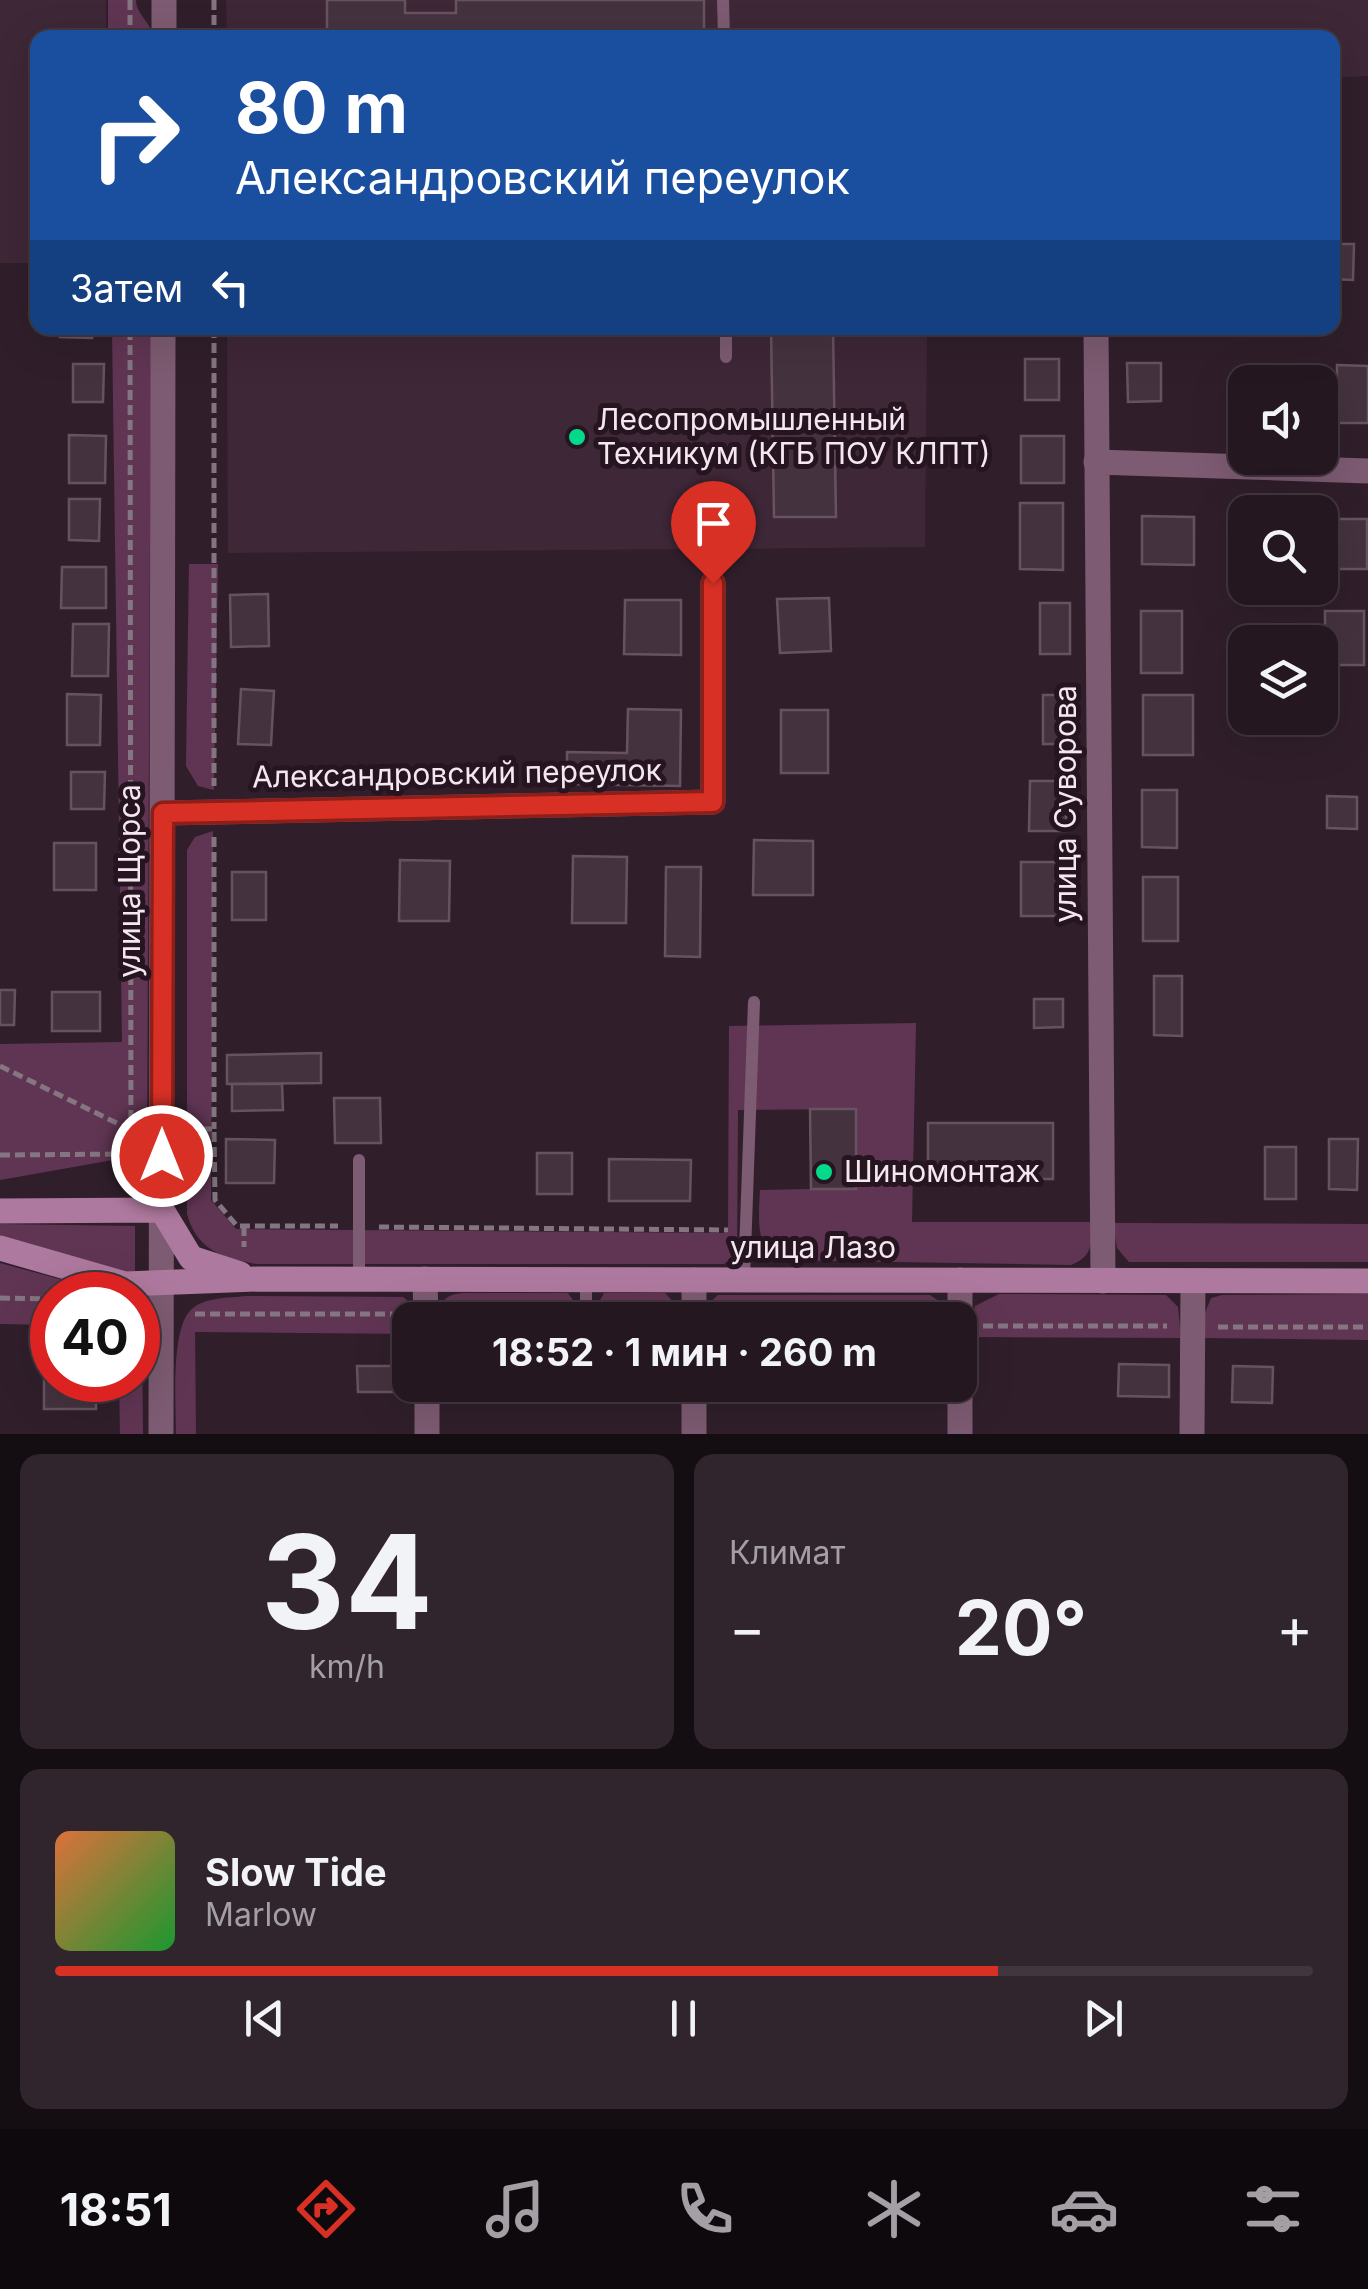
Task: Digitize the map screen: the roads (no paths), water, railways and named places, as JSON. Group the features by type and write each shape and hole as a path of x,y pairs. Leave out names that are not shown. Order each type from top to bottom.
{"main road":[{"name":"улица Лазо","path":"162,1210 192,1258 258,1279"},
{"path":"0,1211 162,1210"},
{"name":"улица Лазо","path":"0,1248 124,1284 258,1279 1368,1281"}],"street":[{"path":"164,0 164,30"},
{"name":"улица Щорса","path":"161,1434 163,335"},
{"name":"улица Суворова","path":"1096,335 1102,1281"},
{"path":"1096,462 1368,470"},
{"name":"Александровский переулок","path":"163,813 713,802 713,583"},
{"path":"420,1302 425,1280"},
{"path":"694,1280 694,1302"},
{"path":"960,1280 960,1302"},
{"path":"1192,1434 1193,1281"},
{"path":"426,1402 427,1434"},
{"path":"694,1402 694,1434"},
{"path":"960,1402 960,1434"}],"lane":[{"path":"723,0 724,30"},
{"path":"725,335 726,357"},
{"path":"744,1280 754,1002"},
{"path":"358,1160 360,1279"},
{"path":"586,1280 586,1302"}],"place":[{"name":"Лесопромышленный Техникум (КГБ ПОУ КЛПТ)","path":"577,437"},
{"name":"Шиномонтаж","path":"824,1172"}]}
